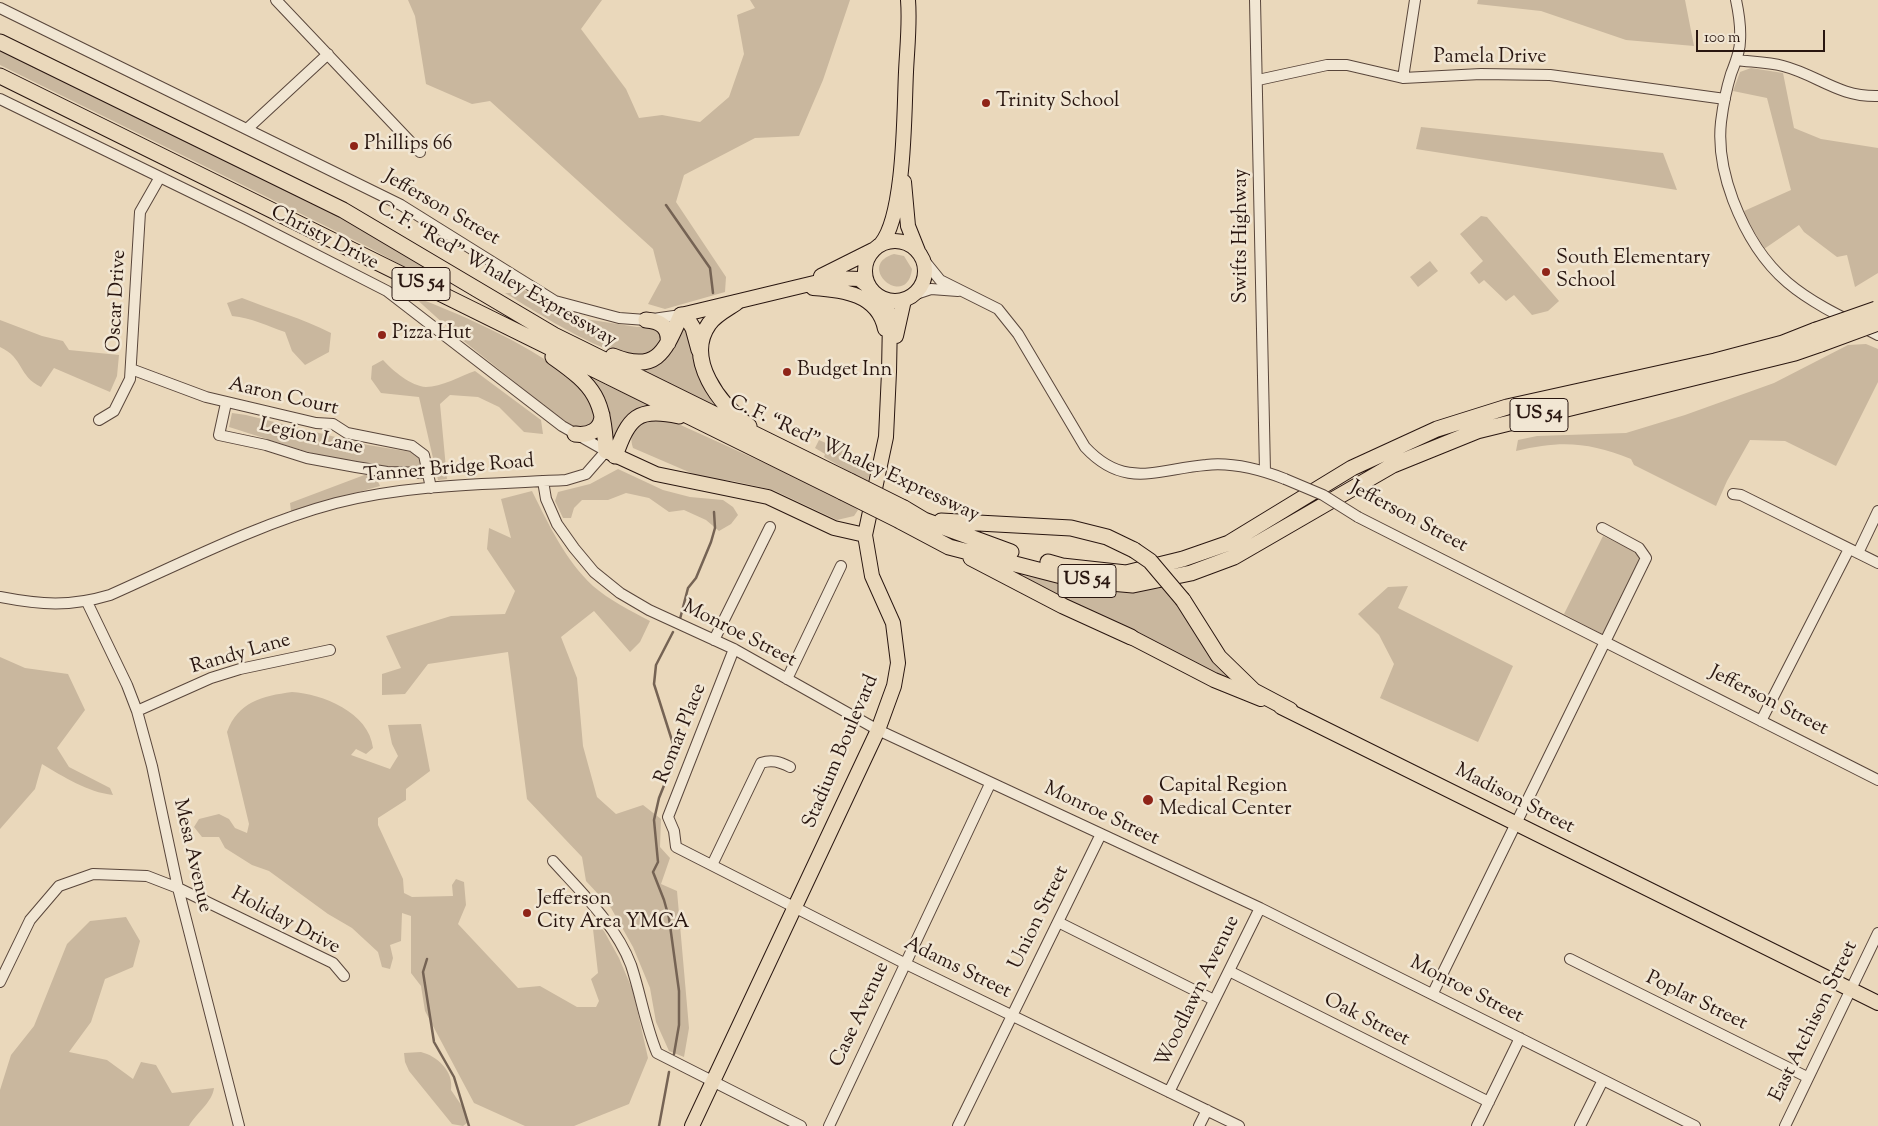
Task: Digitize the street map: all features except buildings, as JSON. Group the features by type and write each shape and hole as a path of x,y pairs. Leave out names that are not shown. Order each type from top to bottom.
{"highway":[{"name":"C. F. “Red” Whaley Expressway","path":"0,42 343,210 554,335 781,448 846,487"},
{"name":"C. F. “Red” Whaley Expressway","path":"0,76 696,420 846,487 902,515 949,547 1078,580 1133,585 1191,573 1234,557 1392,465 1477,431 1794,353 1818,337 1877,313"},
{"path":"700,351 702,336 710,322 736,303"},
{"path":"554,335 636,364 655,359 663,353 683,315 693,328 706,374 723,402 742,421 781,448"},
{"path":"646,320 656,321 663,325 669,337 668,343"},
{"path":"506,326 569,369 587,384 602,411 611,453"},
{"name":"C. F. “Red” Whaley Expressway","path":"902,515 924,520 996,548 1062,566 1126,573 1183,559 1229,543 1352,468 1437,429 1507,407 1715,361 1783,343 1818,337"},
{"path":"575,434 583,435 595,431 602,420 602,411"},
{"path":"611,453 626,426 637,417 656,413 696,420"},
{"path":"924,520 1001,526 1070,528 1107,537 1134,550 1150,562 1183,600 1219,657 1254,691 1290,710"},
{"path":"949,547 1063,606 1131,636"}],"main road":[{"path":"908,0 902,164 892,225 888,236 877,247 865,268 873,291 895,302 909,298"},
{"path":"889,372 909,298 924,279 920,255 908,226 902,164"},
{"path":"797,287 877,247 900,241 920,255"},
{"path":"797,287 847,277 859,279 873,291 887,306 889,312 889,372"},
{"path":"797,287 842,290 874,306 880,312 889,354"},
{"name":"Jefferson Street","path":"683,315 797,287"},
{"name":"Stadium Boulevard","path":"692,1126 711,1082 878,730 897,675 897,642 893,623 872,576 865,535 886,437 889,372"},
{"path":"611,453 656,474 768,497 834,528 865,535"},
{"name":"Madison Street","path":"1131,636 1214,680 1290,710 1516,825 1878,1003"}],"street":[{"path":"276,0 420,152"},
{"name":"Swifts Highway","path":"1255,0 1264,471"},
{"path":"1403,78 1415,0"},
{"path":"1736,0 1740,23 1740,43 1725,99 1720,142 1727,185 1752,242 1774,270 1795,290 1878,335"},
{"name":"Jefferson Street","path":"0,8 401,205 555,301 619,318 646,320 683,315"},
{"path":"246,129 328,54"},
{"path":"1736,60 1784,66 1848,94 1878,96"},
{"name":"Pamela Drive","path":"1258,80 1327,65 1347,65 1403,78 1481,74 1550,75 1725,99"},
{"name":"Christy Drive","path":"0,99 387,291 562,426 611,453"},
{"name":"Oscar Drive","path":"99,420 111,413 127,388 131,369 140,212 160,177"},
{"name":"Jefferson Street","path":"920,255 940,280 998,309 1018,334 1085,447 1095,458 1109,467 1130,473 1149,475 1206,465 1235,465 1264,471 1284,479 1323,495 1358,517 1878,780"},
{"path":"909,298 931,289 966,292"},
{"name":"Aaron Court","path":"131,369 226,403 316,423 333,424 347,433 412,446 424,455 431,488"},
{"name":"Legion Lane","path":"226,403 219,435 266,445 307,458 356,467 387,472 428,473"},
{"name":"Tanner Bridge Road","path":"0,597 36,604 62,605 87,602 288,518 336,503 378,494 431,488 566,480 586,474 611,453"},
{"name":"Monroe Street","path":"543,481 546,499 557,524 594,572 620,593 649,610 734,649 878,730 990,784 1260,908 1434,993 1603,1080 1678,1122 1695,1126"},
{"path":"1733,494 1741,495 1878,563"},
{"path":"1761,721 1853,551 1878,511"},
{"path":"714,640 770,527"},
{"path":"1434,993 1646,558 1639,548 1602,528"},
{"path":"787,679 841,566"},
{"name":"Mesa Avenue","path":"87,602 127,685 137,711 152,766 178,888 240,1126"},
{"name":"Romar Place","path":"674,831 668,817 734,649"},
{"name":"Randy Lane","path":"137,711 211,678 240,669 330,650"},
{"path":"712,865 761,763 776,761 790,767"},
{"name":"Case Avenue","path":"829,1126 904,963 990,784"},
{"name":"Adams Street","path":"674,831 676,847 904,963 1239,1126"},
{"name":"Union Street","path":"958,1126 1101,834"},
{"path":"553,861 601,915 618,940 630,963 641,998 646,1028 657,1053 801,1126"},
{"name":"Holiday Drive","path":"0,982 30,920 59,886 93,874 147,876 178,888 333,963 344,976"},
{"name":"Woodlawn Avenue","path":"1169,1092 1260,908"},
{"path":"1058,922 1214,1000"},
{"name":"East Atchison Street","path":"1785,1126 1878,933"},
{"name":"Poplar Street","path":"1570,959 1807,1077"},
{"name":"Oak Street","path":"1228,971 1489,1102"},
{"path":"1477,1126 1520,1038"},
{"path":"1580,1126 1603,1080"},
{"path":"1199,1126 1206,1110"}],"shaded area":[{"path":"408,0 602,0 581,29 626,89 639,118 662,115 700,122 729,97 744,54 737,15 755,8 750,0 850,0 823,80 799,136 755,138 684,175 676,202 726,277 725,292 665,309 648,304 661,280 653,249 490,101 472,104 426,84 415,16"},
{"path":"1478,0 1685,0 1694,46 1626,40 1541,11 1477,4"},
{"path":"0,46 350,220 450,279 445,289 368,247 0,65"},
{"path":"1751,68 1783,73 1794,128 1821,139 1878,148 1878,273 1855,287 1847,255 1837,257 1804,232 1799,225 1764,249 1751,229 1744,211 1791,190 1767,98 1733,91 1740,72"},
{"path":"1421,127 1663,153 1677,190 1416,149"},
{"path":"1481,216 1487,217 1559,301 1548,311 1532,315 1514,295 1506,301 1484,280 1479,284 1470,273 1483,261 1460,234"},
{"path":"894,254 904,256 912,269 908,281 901,286 894,286 886,282 881,275 879,267 883,260"},
{"path":"1430,261 1438,271 1418,287 1410,277"},
{"path":"521,288 556,308 579,318 637,327 650,326 660,333 660,347 643,357 629,356 592,343 505,293 520,293"},
{"path":"413,296 455,313 521,345 561,370 581,387 599,411 594,426 578,429 555,414 456,335"},
{"path":"242,298 298,318 331,333 329,352 305,365 292,351 285,332 253,320 232,316 227,303"},
{"path":"0,320 42,336 63,341 69,350 119,355 117,376 110,392 54,368 41,387 34,383 28,378 13,356 0,347"},
{"path":"686,325 715,406 644,371 681,326"},
{"path":"1866,344 1878,349 1878,382 1836,466 1785,441 1750,440 1727,481 1716,506 1634,465 1631,459 1602,449 1575,444 1561,444 1516,451 1518,440 1537,436 1626,433 1685,415 1774,383 1848,345"},
{"path":"383,360 408,381 426,387 432,387 475,371 541,420 543,434 524,432 499,407 478,397 450,395 440,404 447,479 438,480 419,397 381,393 371,379 372,366"},
{"path":"589,377 655,408 609,440"},
{"path":"232,413 368,445 417,453 424,459 421,468 398,469 349,462 299,449 229,427"},
{"path":"657,419 674,422 837,496 858,510 854,516 837,520 773,490 733,481 705,479 633,448 633,431 640,424"},
{"path":"819,440 873,464 867,482 824,457 825,454 815,448"},
{"path":"618,469 663,490 690,497 723,500 733,507 738,515 731,524 719,531 706,520 684,510 669,512 649,498 626,493 608,500 582,500 574,508 571,518 563,518 555,501 558,492 590,484"},
{"path":"367,474 375,475 380,486 291,511 290,503"},
{"path":"532,491 558,542 583,576 606,596 650,621 640,642 630,652 594,611 561,637 577,678 583,746 597,797 616,814 643,805 661,819 660,847 670,858 661,884 677,891 689,1028 684,1057 669,1051 656,1022 650,988 633,947 611,908 586,881 582,857 527,799 508,652 428,664 405,694 382,695 382,674 401,668 386,636 451,616 505,614 515,591 487,549 489,528 511,538 501,499"},
{"path":"1603,536 1636,552 1641,559 1606,632 1602,634 1564,614"},
{"path":"1009,573 1105,591 1130,592 1169,587 1238,687"},
{"path":"1408,586 1398,608 1513,666 1478,742 1380,698 1394,664 1379,635 1358,614 1388,587"},
{"path":"0,657 25,668 68,674 85,710 57,748 69,767 110,788 113,795 94,791 67,779 42,764 35,789 0,829"},
{"path":"292,692 330,701 354,715 370,735 373,748 366,754 356,749 351,755 390,769 398,756 392,744 388,725 421,724 430,771 406,789 406,800 378,818 378,825 403,879 404,893 412,897 453,896 452,885 456,879 464,882 466,905 458,924 518,988 540,986 577,1007 596,1007 599,1001 591,979 598,973 593,929 598,925 604,931 619,958 633,991 648,1058 629,1104 574,1126 525,1126 474,1103 425,1011 421,986 411,973 411,916 402,913 401,941 390,945 393,958 390,969 382,967 378,952 352,928 328,914 269,871 252,865 225,848 219,837 202,837 194,827 199,819 219,814 229,819 235,828 247,833 249,824 227,732 238,714 252,702"},
{"path":"126,917 140,941 133,967 105,979 91,1022 69,1052 107,1060 133,1079 141,1062 156,1065 172,1093 214,1088 207,1103 189,1126 0,1126 0,1090 11,1055 34,1026 67,944 90,921"},
{"path":"421,1052 433,1057 447,1071 450,1077 451,1090 466,1112 467,1123 463,1126 452,1124 409,1071 404,1053"}],"waterway":[{"path":"666,205 710,268 713,293"},
{"path":"680,619 688,588 696,578 711,542 715,528 714,512"},
{"path":"673,632 656,665 654,684 675,750 671,768 659,798 654,820 658,862 653,872 669,918 679,991 679,1025 674,1054"},
{"path":"427,959 423,972 434,1042 454,1077 469,1126"},
{"path":"659,1126 669,1072"}],"place":[{"name":"Trinity School","path":"986,103"},
{"name":"Phillips 66","path":"354,146"},
{"name":"South Elementary School","path":"1546,272"},
{"name":"Pizza Hut","path":"382,335"},
{"name":"Budget Inn","path":"787,372"},
{"name":"Capital Region Medical Center","path":"1148,800"},
{"name":"Jefferson City Area YMCA","path":"527,913"}]}
